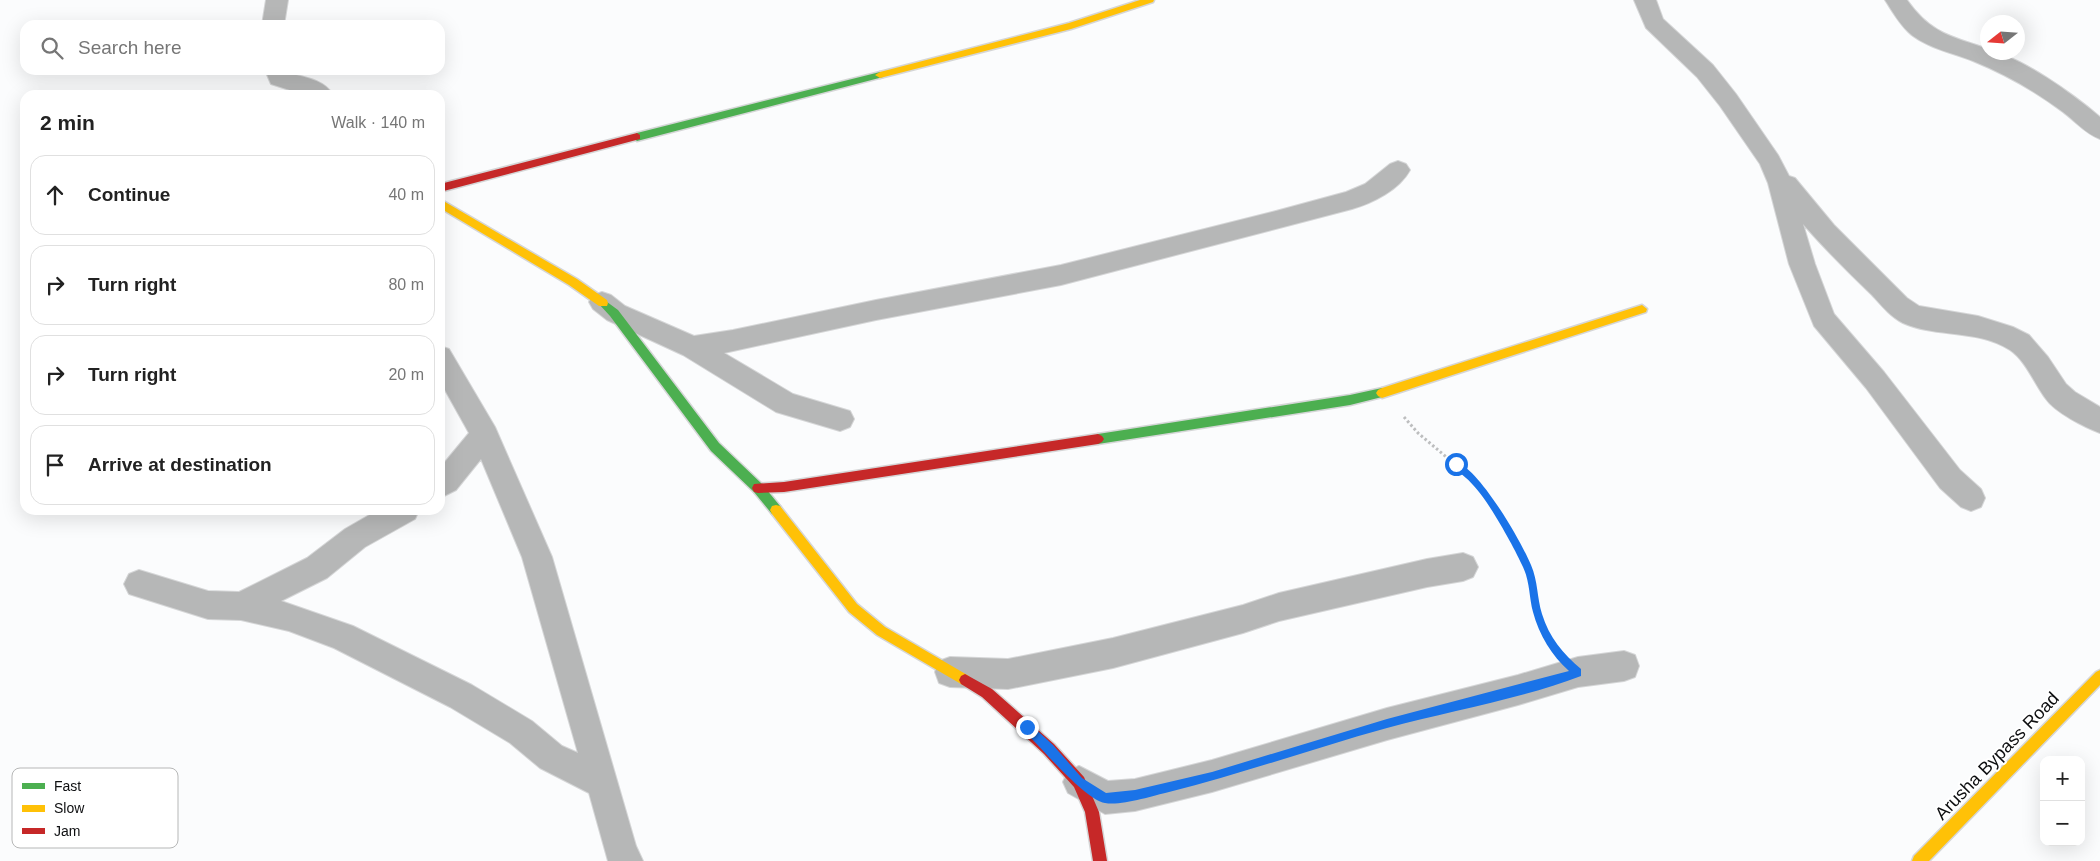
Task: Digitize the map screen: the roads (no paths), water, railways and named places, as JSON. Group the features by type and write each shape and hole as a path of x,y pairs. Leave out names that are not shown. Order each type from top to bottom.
{"street":[{"path":"274,20 277,0"},
{"path":"445,187 1071,26 1150,0"},
{"path":"1645,0 1654,23 1705,71 1728,100 1805,211 1898,305 1911,314 1923,318 1978,327 2004,335 2020,343 2039,365 2056,392 2065,400 2100,421"},
{"path":"1896,0 1923,32 1987,57 2031,79 2062,98 2100,130"},
{"path":"278,75 279,78 307,90"},
{"path":"1770,161 1780,184 1802,264 1823,319 1875,380 1950,480 1971,498"},
{"path":"692,347 733,341 876,310 1060,275 1267,224 1352,200 1374,190 1398,170"},
{"path":"445,206 573,282 616,313 692,347 786,404 840,419"},
{"path":"602,302 614,313 715,447 758,488 853,608 881,631 987,693 1050,748 1079,782 1092,812 1100,861"},
{"path":"758,488 784,488 1313,406 1386,392 1642,309"},
{"path":"445,366 485,435 537,557 551,601 600,782 621,851 626,861"},
{"path":"445,479 485,435"},
{"path":"241,606 317,568 355,538 395,515"},
{"path":"950,672 1008,674 1113,653 1243,620 1279,607 1427,573 1463,567"},
{"path":"140,584 208,605 241,606 289,617 342,636 461,696 521,732 551,757 600,782"},
{"path":"1079,782 1105,798 1135,795 1212,776 1387,724 1518,690 1578,672 1624,666"},
{"name":"Arusha Bypass Road","path":"1919,861 2100,676"}]}
